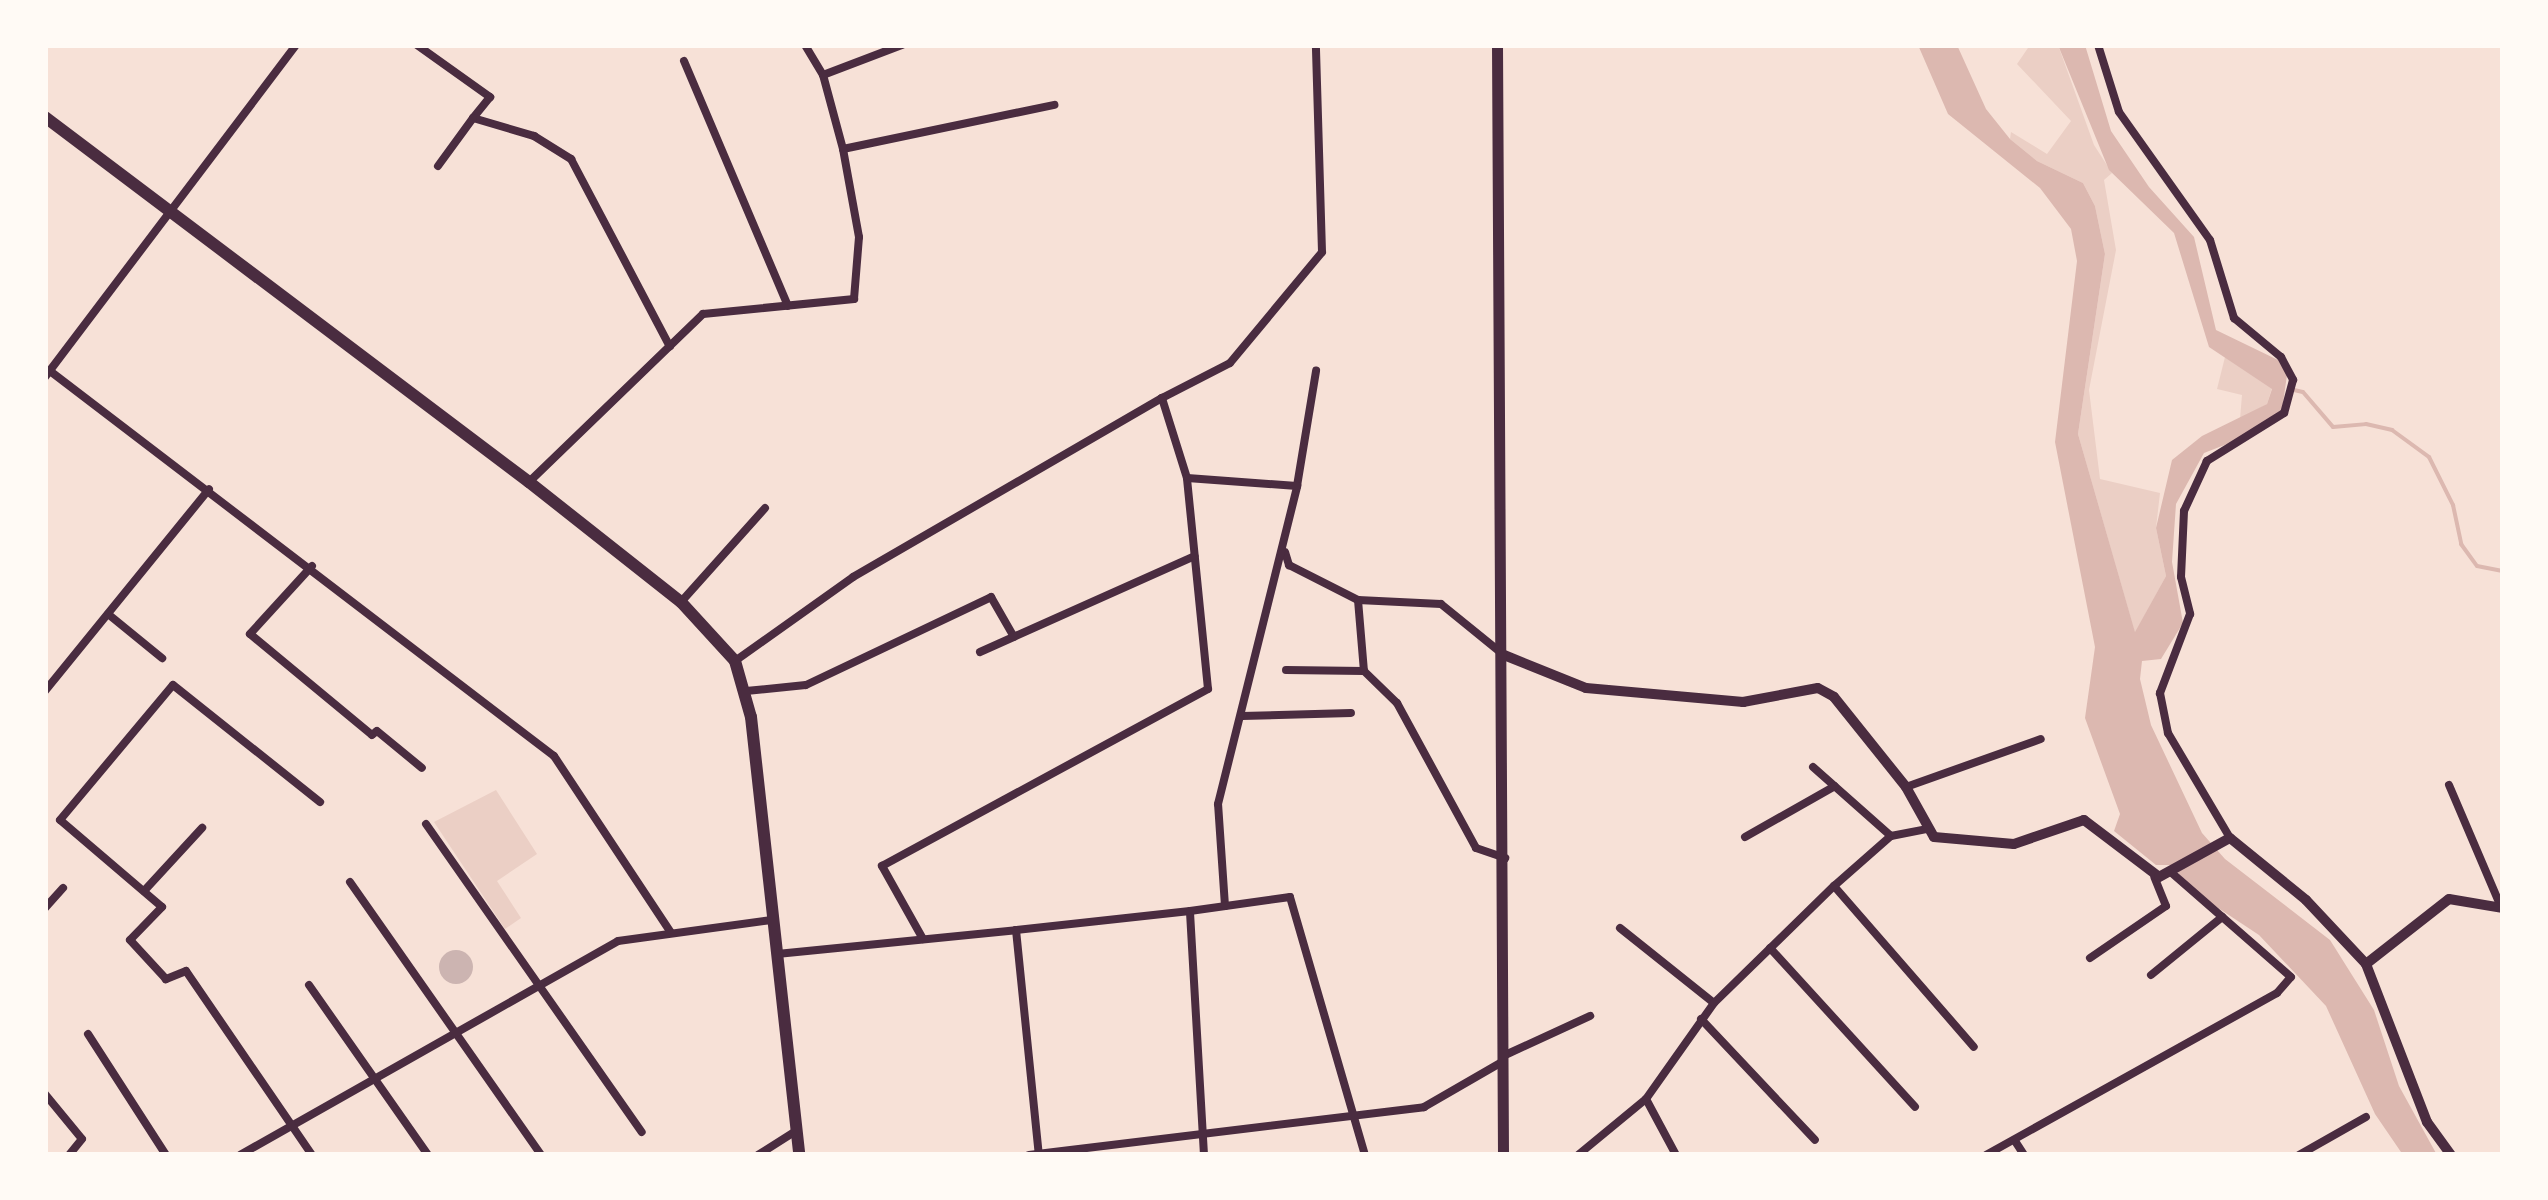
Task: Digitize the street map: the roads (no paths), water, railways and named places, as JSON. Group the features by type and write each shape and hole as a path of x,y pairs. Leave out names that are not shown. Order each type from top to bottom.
{"main road":[{"path":"1497,45 1504,655 1503,1155"},
{"path":"45,118 529,482 681,602 736,661 746,691 799,1155"}],"street":[{"path":"296,45 47,374 312,566 554,756 671,934"},
{"path":"417,45 490,97 438,166"},
{"path":"529,482 703,314 855,296 860,237 843,149 824,75 804,45"},
{"path":"824,75 902,45"},
{"path":"736,661 853,577 1162,398 1230,363 1322,252 1316,45"},
{"path":"2098,45 2119,112 2210,240 2234,318 2280,357 2293,380 2292,397 2268,426 2208,461 2184,512 2181,577 2190,614 2160,694 2168,734 2225,841 2306,900 2366,964 2427,1122 2451,1155"},
{"path":"684,61 788,306"},
{"path":"843,149 1054,105"},
{"path":"473,118 534,136 571,159 670,347"},
{"path":"1316,371 1285,552 1289,565 1358,600 1441,604 1504,655 1586,688 1743,702 1818,688 1834,697 1906,787 1926,830 1934,838 2014,844 2084,820 2154,877 2166,906 2090,958"},
{"path":"923,939 882,866 1208,689 1187,478 1162,398"},
{"path":"1187,478 1297,486"},
{"path":"45,691 208,488"},
{"path":"681,602 765,508"},
{"path":"1225,906 1218,804 1242,716 1272,564 1285,552"},
{"path":"980,652 1195,556"},
{"path":"312,566 250,634 372,736 377,731 422,768"},
{"path":"746,691 806,685 991,597 1014,636"},
{"path":"1358,600 1364,670 1397,703 1476,848 1505,858"},
{"path":"108,614 162,658"},
{"path":"1286,670 1364,670"},
{"path":"312,1155 186,970 166,980 130,940 162,907 60,820 173,685 320,802"},
{"path":"1242,716 1351,713"},
{"path":"1906,787 2041,738"},
{"path":"1813,767 1892,836"},
{"path":"2448,784 2502,908"},
{"path":"1745,836 1835,786"},
{"path":"426,824 642,1132"},
{"path":"144,891 202,828"},
{"path":"1578,1155 1646,1099 1714,1003 1834,886 1892,836 1926,830"},
{"path":"2154,877 2175,874 2225,841"},
{"path":"1986,1155 2277,993 2290,977 2175,874"},
{"path":"350,882 541,1155"},
{"path":"1834,886 1974,1047"},
{"path":"45,908 64,888"},
{"path":"777,954 1290,897 1365,1155"},
{"path":"2366,964 2449,899 2502,908"},
{"path":"1190,911 1204,1155"},
{"path":"2152,975 2222,917"},
{"path":"240,1155 294,1128 618,940 772,920"},
{"path":"1620,928 1714,1003"},
{"path":"1016,930 1039,1155"},
{"path":"1770,948 1915,1107"},
{"path":"309,985 428,1155"},
{"path":"1029,1155 1424,1106 1502,1059 1590,1016"},
{"path":"1700,1019 1815,1140"},
{"path":"88,1034 166,1155"},
{"path":"45,1094 82,1138 68,1155"},
{"path":"1646,1099 1676,1155"},
{"path":"2299,1155 2366,1117"},
{"path":"758,1155 796,1131"},
{"path":"2015,1141 2024,1155"}],"waterway":[{"path":"2294,390 2303,392 2333,427 2366,424 2392,430 2429,457 2453,505 2461,544 2477,566 2503,571"}]}
